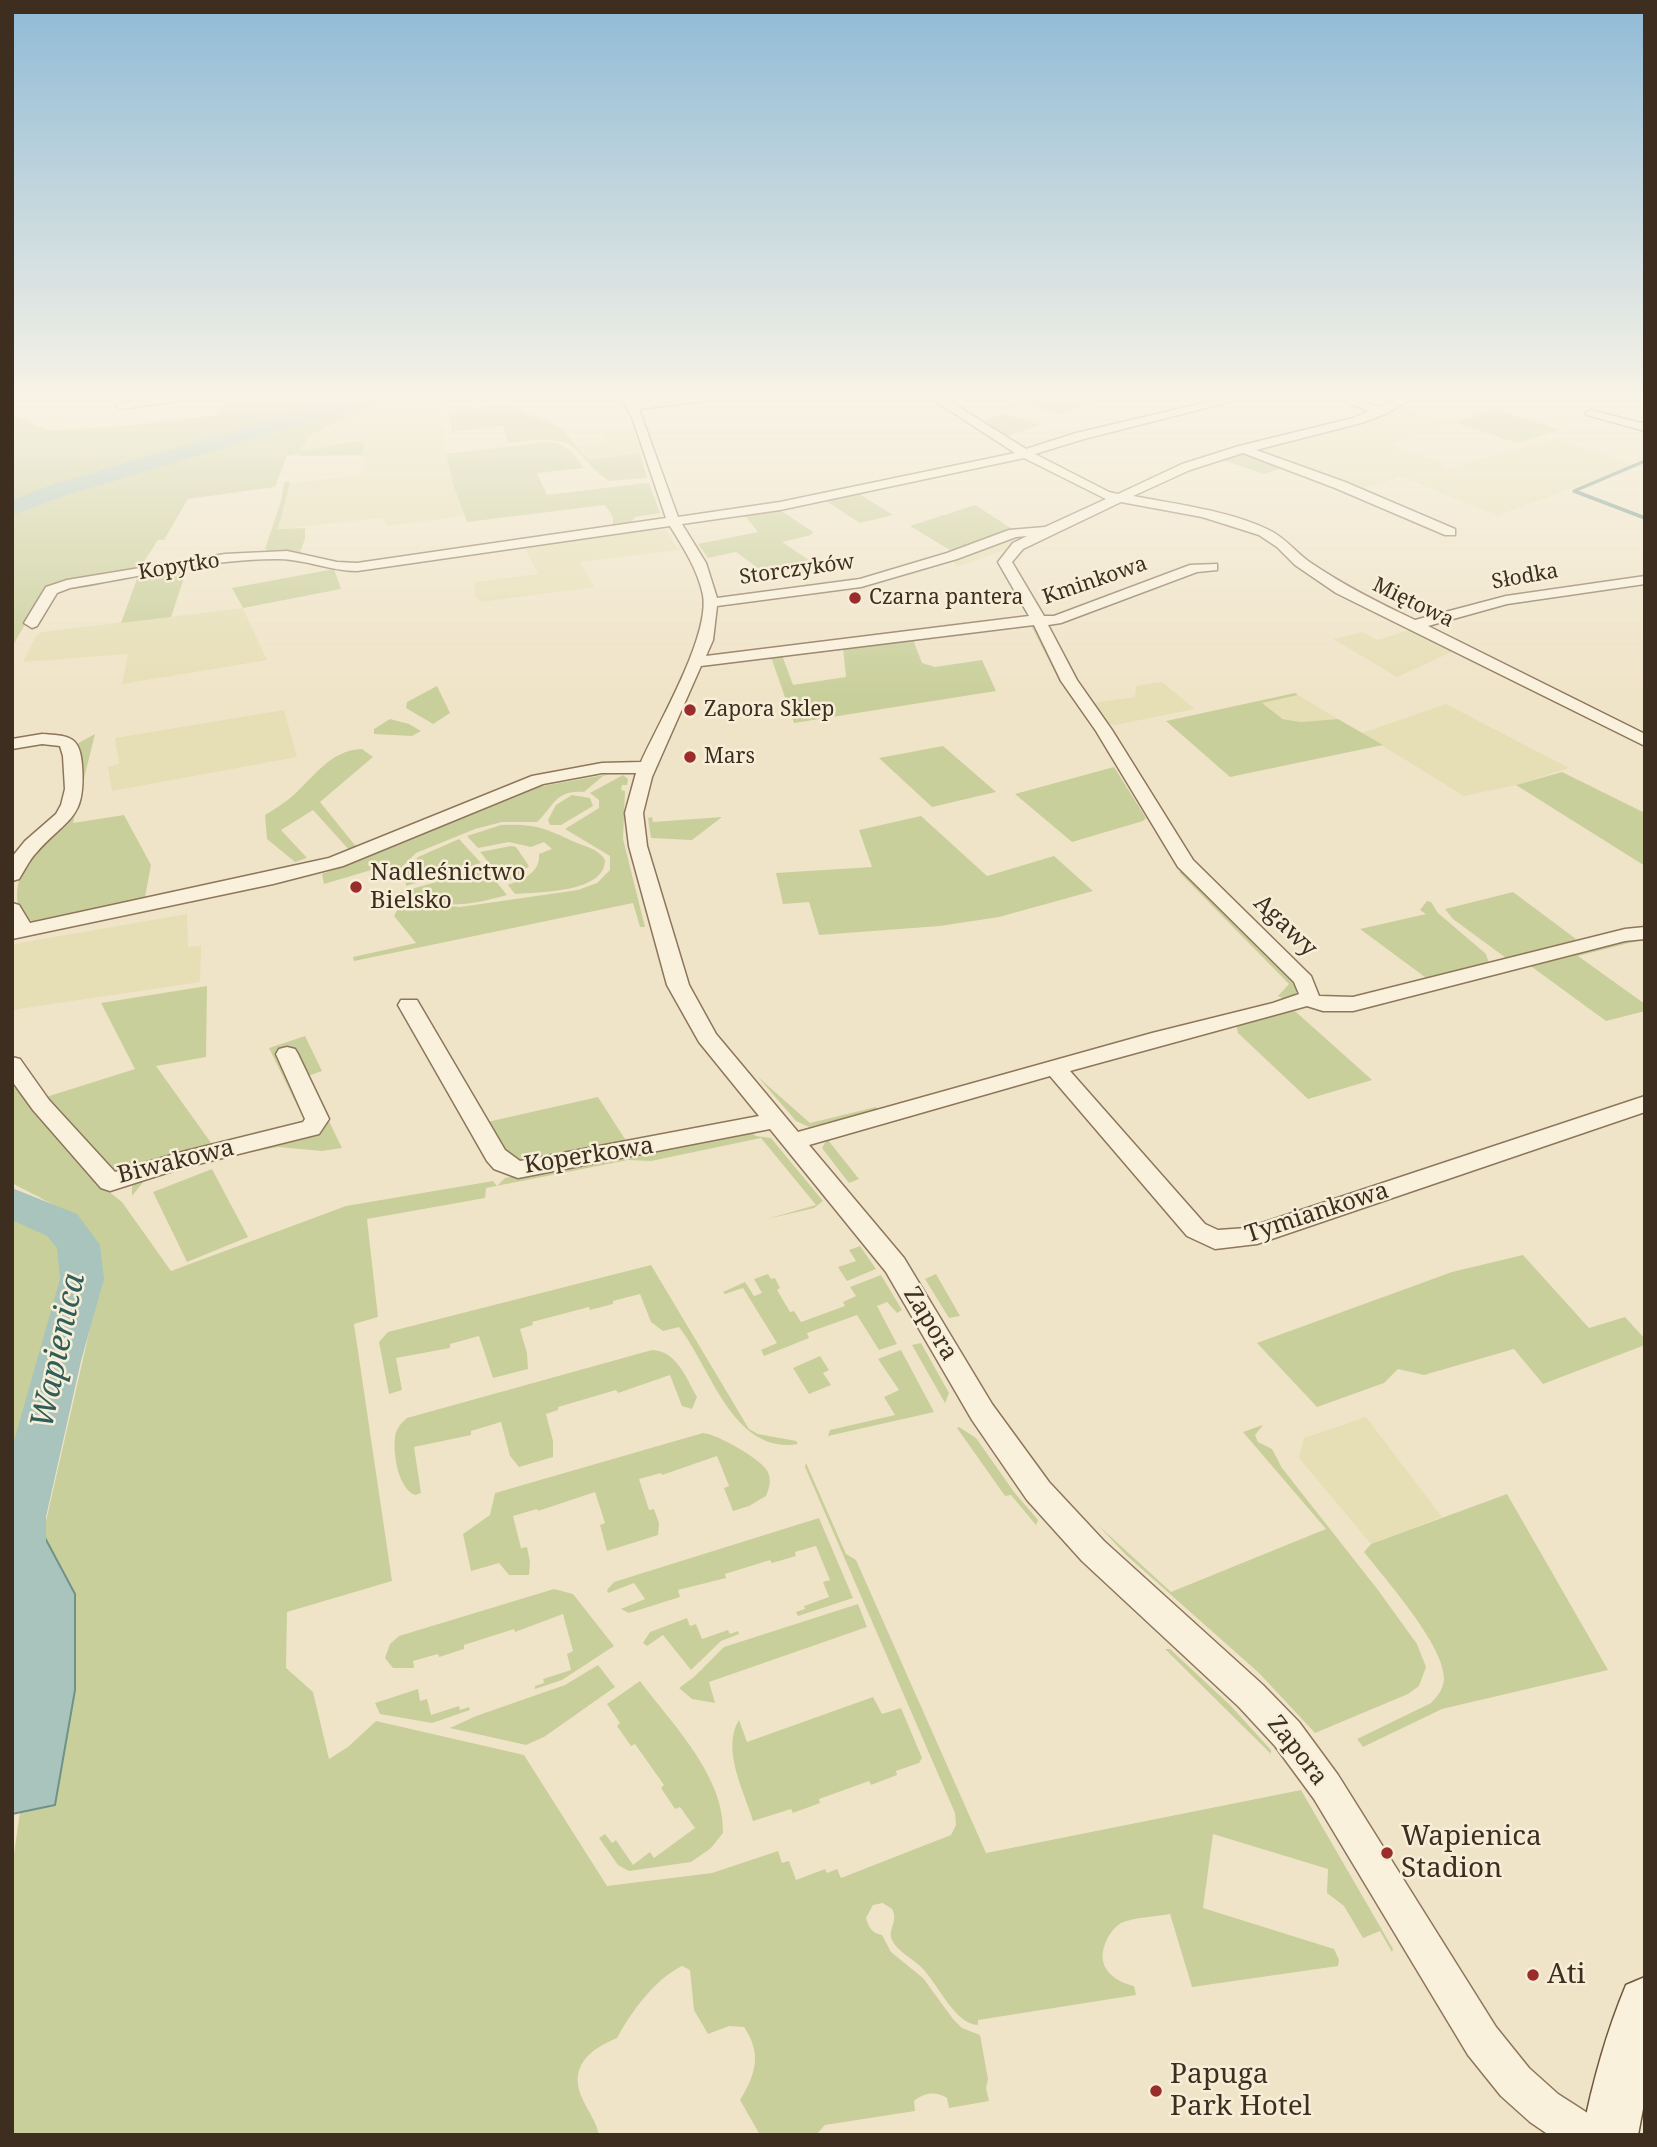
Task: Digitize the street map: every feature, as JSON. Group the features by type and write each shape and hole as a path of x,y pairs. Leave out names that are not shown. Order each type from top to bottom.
{"street":[{"name":"Zapora","path":"664,495 673,520 703,571 710,603 709,627 697,662 638,792 635,830 678,985 707,1037 895,1265 982,1412 1038,1491 1093,1551 1251,1696 1287,1734 1338,1805 1482,2041 1525,2091 1544,2108 1587,2135"},
{"name":"Kopytko","path":"32,622 51,590 67,584 259,556 298,555 338,567 357,567 624,530 673,520 780,506 831,495"},
{"name":"Miętowa","path":"1109,495 1220,516 1265,532 1300,562 1340,590 1536,684 1645,740"},
{"name":"Storczyków","path":"710,603 861,583 952,556 1014,533 1048,531 1125,495"},
{"name":"Miętowa","path":"1152,495 1167,504"},
{"path":"1364,495 1450,532"},
{"name":"Agawy","path":"793,1141 1306,999 1310,994 1304,980 1215,895 1179,854 1124,762 1069,681 1040,621 1005,562 1018,546 1048,531"},
{"name":"Kminkowa","path":"697,662 1063,618 1195,568 1212,567"},
{"name":"Słodka","path":"1414,625 1498,602 1645,580"},
{"path":"12,744 49,739 65,741 71,747 74,775 71,810 22,853 12,875"},
{"path":"12,909 18,932 273,878 336,862 538,780 602,768 648,766"},
{"path":"1306,999 1323,1004 1353,1004 1625,934 1645,933"},
{"name":"Koperkowa","path":"409,1005 496,1155 503,1163 518,1170 755,1126 774,1119"},
{"name":"Biwakowa","path":"12,1064 41,1105 110,1182 178,1161 311,1128 317,1119 287,1054"},
{"name":"Tymiankowa","path":"1054,1067 1196,1230 1215,1240 1248,1237 1645,1104"},
{"path":"1611,2135 1619,2087 1645,2004"}],"shaded area":[{"path":"287,495 458,495 464,516 387,526 383,518 278,529"},
{"path":"1446,495 1553,495 1497,516"},
{"path":"655,529 666,530 679,550 580,562 594,587 481,602 475,595 475,582 538,574 524,546"},
{"path":"1019,533 1026,537 1003,551 957,567 952,559"},
{"path":"243,608 267,660 122,684 128,654 23,662 36,636 41,632"},
{"path":"1414,628 1456,650 1397,677 1333,639 1362,632 1378,640"},
{"path":"1162,682 1195,709 1115,725 1106,723 1093,703 1135,697 1136,686"},
{"path":"1298,695 1338,719 1301,722 1283,718 1261,702"},
{"path":"1446,704 1569,768 1516,785 1464,796 1362,733"},
{"path":"284,710 297,757 112,791 108,767 119,764 115,738"},
{"path":"187,914 188,947 201,946 200,982 12,1010 14,944"},
{"path":"1366,1417 1442,1517 1371,1544 1299,1458 1304,1438"}],"green space":[{"path":"12,495 40,495 12,506"},
{"path":"64,495 216,495 188,499 164,540 158,540 138,571 45,590 12,647 12,512"},
{"path":"282,495 287,495 278,529 305,528 305,539 300,552 314,556 271,553 265,549"},
{"path":"457,495 653,495 660,513 635,517 630,524 613,530 613,517 605,505 467,522"},
{"path":"842,495 861,495 893,515 860,523 826,501 795,507 792,510 790,507"},
{"path":"975,505 1014,530 955,553 910,526"},
{"path":"774,509 813,532 811,535 782,542 812,562 758,568 736,552 708,558 698,544 758,532 743,513"},
{"path":"187,569 171,617 121,623 138,576"},
{"path":"334,569 341,589 243,608 232,588"},
{"path":"1029,623 1038,627 1059,671 1055,672 1031,626 918,639 914,642 922,663 935,667 982,660 996,691 794,723 772,660 766,657 782,655 793,685 846,677 843,648 806,651"},
{"path":"437,686 450,713 433,724 406,708 407,702"},
{"path":"1295,693 1298,695 1262,703 1283,719 1301,722 1338,719 1383,745 1230,777 1166,721"},
{"path":"390,719 409,724 421,731 412,736 374,734 374,729"},
{"path":"95,734 73,823 124,815 151,865 145,897 174,890 173,894 35,922 25,916 19,906 17,895 23,868 36,845 44,837 71,820 76,794 75,745"},
{"path":"943,746 996,792 932,807 879,758"},
{"path":"362,749 373,757 320,802 358,849 350,851 313,810 281,830 307,858 295,862 267,839 265,815 289,799 331,760 340,754"},
{"path":"1114,767 1146,818 1072,842 1015,794"},
{"path":"1562,772 1645,813 1645,866 1516,785"},
{"path":"615,773 603,776 584,792 560,797 537,822 502,822 475,829 416,853 399,870 371,870 324,884 322,874 532,788"},
{"path":"623,775 628,779 627,785 622,785 621,790 625,791 623,839 645,927 640,927 633,903 354,961 353,957 416,943 394,916 399,907 391,896 402,892 409,899 423,904 460,907 578,890 597,883 610,870 610,856 565,829 599,808 599,800 590,793"},
{"path":"572,795 590,798 593,806 561,825 550,825 548,820 556,805"},
{"path":"921,816 987,876 1054,856 1093,891 999,917 940,926 819,935 809,902 783,904 776,873 872,867 859,830"},
{"path":"652,817 653,822 722,817 692,840 651,838 648,818"},
{"path":"501,825 541,828 589,848 605,860 602,871 583,885 569,889 515,894 508,885 530,874 537,866 539,854 552,849 544,842 531,847 509,842 478,848 467,836"},
{"path":"459,839 481,863 406,886 405,872 418,857"},
{"path":"516,847 529,866 517,877 505,882 480,852"},
{"path":"485,868 507,895 470,903 442,904 430,902 408,890"},
{"path":"1185,871 1292,976 1298,987 1296,993 1287,1000 1278,996 1289,984 1179,872"},
{"path":"1513,892 1576,939 1570,944 1506,958 1453,919 1445,909"},
{"path":"1427,901 1486,954 1489,963 1429,980 1360,929 1426,914 1420,910"},
{"path":"1645,936 1645,939 1578,956 1645,1004 1645,1011 1606,1021 1532,967 1526,966"},
{"path":"207,986 206,1057 156,1066 214,1147 123,1171 106,1169 43,1098 135,1069 101,1003"},
{"path":"1290,1010 1296,1012 1372,1080 1308,1099 1238,1033 1236,1024"},
{"path":"305,1036 322,1071 308,1076 310,1118 306,1124 269,1048"},
{"path":"758,1077 810,1123 876,1107 878,1110 809,1127 796,1121"},
{"path":"19,1087 97,1182 122,1202 171,1271 346,1206 493,1181 497,1186 486,1188 485,1198 367,1219 378,1317 354,1324 392,1581 287,1612 286,1668 313,1692 329,1759 348,1747 376,1721 524,1755 607,1886 712,1873 778,1851 782,1863 789,1861 796,1880 825,1869 827,1873 837,1869 841,1878 951,1835 956,1825 955,1813 805,1467 806,1463 846,1554 856,1560 986,1853 1301,1790 1393,1949 1392,1952 1380,1931 1363,1938 1344,1906 1327,1893 1328,1869 1213,1834 1203,1908 1334,1949 1339,1960 1338,1966 1192,1987 1170,1914 1139,1918 1116,1927 1111,1932 1103,1952 1108,1972 1119,1981 1134,1986 1136,1995 978,2020 978,2025 970,2023 954,2011 921,1967 894,1944 891,1936 894,1918 892,1909 883,1903 873,1905 866,1918 871,1930 882,1935 891,1952 923,1978 962,2028 980,2035 989,2101 949,2108 947,2098 931,2094 914,2101 915,2111 825,2125 816,2135 760,2135 740,2100 755,2064 750,2037 744,2027 729,2026 708,2034 694,2010 690,1970 682,1966 653,1988 617,2038 590,2054 580,2069 579,2088 599,2135 12,2135 12,1868 20,1812 55,1805 75,1594 43,1534 99,1289 91,1246 75,1221 64,1211 12,1183 12,1089"},
{"path":"598,1097 630,1147 531,1165 511,1162 483,1123"},
{"path":"320,1103 342,1148 322,1151 278,1147 179,1166 145,1180 132,1196 135,1180 142,1176 180,1164 313,1131 320,1122 321,1116 316,1105"},
{"path":"902,1116 912,1117 828,1140 859,1179 849,1183 822,1148 826,1141 822,1138"},
{"path":"752,1133 771,1138 823,1201 814,1208 767,1219 816,1205 761,1138 651,1161 628,1160 497,1186 505,1178"},
{"path":"212,1169 248,1237 187,1262 153,1192"},
{"path":"12,1215 38,1227 53,1240 63,1257 70,1285 12,1479"},
{"path":"860,1246 876,1269 847,1281 838,1267 856,1261 849,1250"},
{"path":"1523,1255 1589,1328 1625,1317 1645,1339 1645,1345 1543,1384 1514,1349 1424,1375 1398,1369 1384,1383 1317,1407 1257,1343 1452,1272"},
{"path":"651,1265 749,1429 758,1434 796,1441 798,1444 776,1444 756,1436 740,1423 726,1405 679,1327 663,1331 651,1322 640,1294 590,1310 589,1307 532,1322 533,1325 520,1329 527,1353 528,1369 493,1378 479,1336 450,1344 450,1348 396,1358 402,1390 389,1394 379,1342 388,1332"},
{"path":"768,1274 771,1279 775,1278 780,1288 777,1290 790,1312 794,1311 801,1322 845,1306 843,1302 856,1296 850,1287 881,1275 902,1310 897,1313 887,1302 877,1306 897,1344 879,1350 857,1315 807,1333 809,1338 764,1356 761,1350 777,1343 743,1288 725,1294 723,1292 745,1282 754,1296 762,1293 754,1279"},
{"path":"936,1274 960,1316 949,1318 925,1279"},
{"path":"921,1343 949,1393 945,1403 912,1345"},
{"path":"652,1350 668,1355 685,1374 697,1397 692,1409 682,1406 670,1375 618,1393 616,1390 558,1407 558,1410 546,1414 553,1441 553,1457 519,1467 510,1456 501,1422 471,1431 471,1435 414,1447 421,1493 415,1495 404,1486 396,1461 395,1444 398,1429 407,1418"},
{"path":"901,1350 934,1412 828,1436 830,1430 895,1415 884,1397 899,1390 878,1359"},
{"path":"820,1356 829,1370 823,1373 831,1385 809,1394 793,1368"},
{"path":"1263,1425 1255,1435 1258,1442 1272,1449 1282,1468 1378,1590 1417,1644 1426,1667 1419,1686 1408,1694 1315,1733 1259,1673 1125,1554 1098,1525 1171,1592 1326,1529 1243,1432"},
{"path":"957,1428 976,1438 1014,1492 1038,1520 1036,1525 1011,1495 1005,1496"},
{"path":"703,1433 727,1442 761,1464 770,1479 766,1496 733,1511 724,1488 729,1486 717,1456 662,1475 661,1473 639,1479 649,1510 654,1509 659,1523 658,1535 607,1551 600,1525 605,1523 595,1492 538,1511 537,1509 513,1516 521,1548 527,1547 529,1575 509,1575 499,1563 471,1571 463,1534 490,1515 495,1493"},
{"path":"1507,1494 1608,1670 1442,1709 1363,1747 1357,1739 1431,1703 1440,1692 1444,1679 1442,1665 1425,1631 1364,1552 1371,1544"},
{"path":"819,1518 853,1598 798,1616 796,1612 805,1609 804,1606 829,1597 823,1582 830,1580 816,1546 795,1552 796,1556 772,1563 770,1560 725,1574 726,1578 678,1590 680,1597 629,1613 621,1609 645,1599 634,1583 608,1593 607,1590 614,1582"},
{"path":"554,1589 573,1594 614,1646 562,1680 535,1689 535,1686 544,1683 543,1679 571,1670 567,1654 573,1651 563,1614 515,1632 514,1629 464,1645 464,1649 439,1657 438,1654 413,1661 414,1668 393,1668 385,1658 390,1644 399,1636"},
{"path":"858,1604 867,1627 709,1682 715,1703 692,1699 679,1688 724,1647"},
{"path":"687,1618 690,1626 696,1624 702,1639 728,1630 730,1634 738,1631 739,1634 721,1641 691,1670 663,1635 647,1646 643,1643 650,1632"},
{"path":"1165,1649 1170,1649 1230,1705 1271,1750 1271,1754"},
{"path":"598,1665 615,1687 544,1737 526,1745 450,1728 476,1716 565,1685"},
{"path":"640,1681 681,1733 706,1771 721,1812 723,1833 711,1848 691,1862 629,1871 618,1865 599,1838 605,1834 612,1843 616,1840 633,1865 650,1852 654,1858 695,1828 680,1807 675,1809 661,1788 664,1785 635,1744 631,1746 617,1726 620,1723 607,1704"},
{"path":"418,1689 420,1701 427,1699 431,1715 459,1706 460,1710 469,1707 470,1710 432,1723 380,1714 375,1703"},
{"path":"873,1697 882,1714 901,1708 922,1758 919,1763 896,1771 897,1775 871,1785 869,1781 819,1799 820,1803 793,1813 791,1809 753,1821 733,1757 734,1731 739,1720 747,1742"}],"water":[{"path":"43,1534 75,1594 75,1690 55,1805 12,1814 12,1540"}],"waterway":[{"name":"Wapienica","path":"12,508 46,495"},
{"path":"1585,495 1645,518"},
{"name":"Wapienica","path":"12,1203 62,1225 78,1245 82,1279 58,1361 20,1517 19,1592"}],"place":[{"name":"Czarna pantera","path":"855,598"},
{"name":"Zapora Sklep","path":"690,710"},
{"name":"Mars","path":"690,757"},
{"name":"Nadleśnictwo Bielsko","path":"356,887"},
{"name":"Wapienica Stadion","path":"1387,1853"},
{"name":"Ati","path":"1533,1975"},
{"name":"Papuga Park Hotel","path":"1156,2091"}]}
